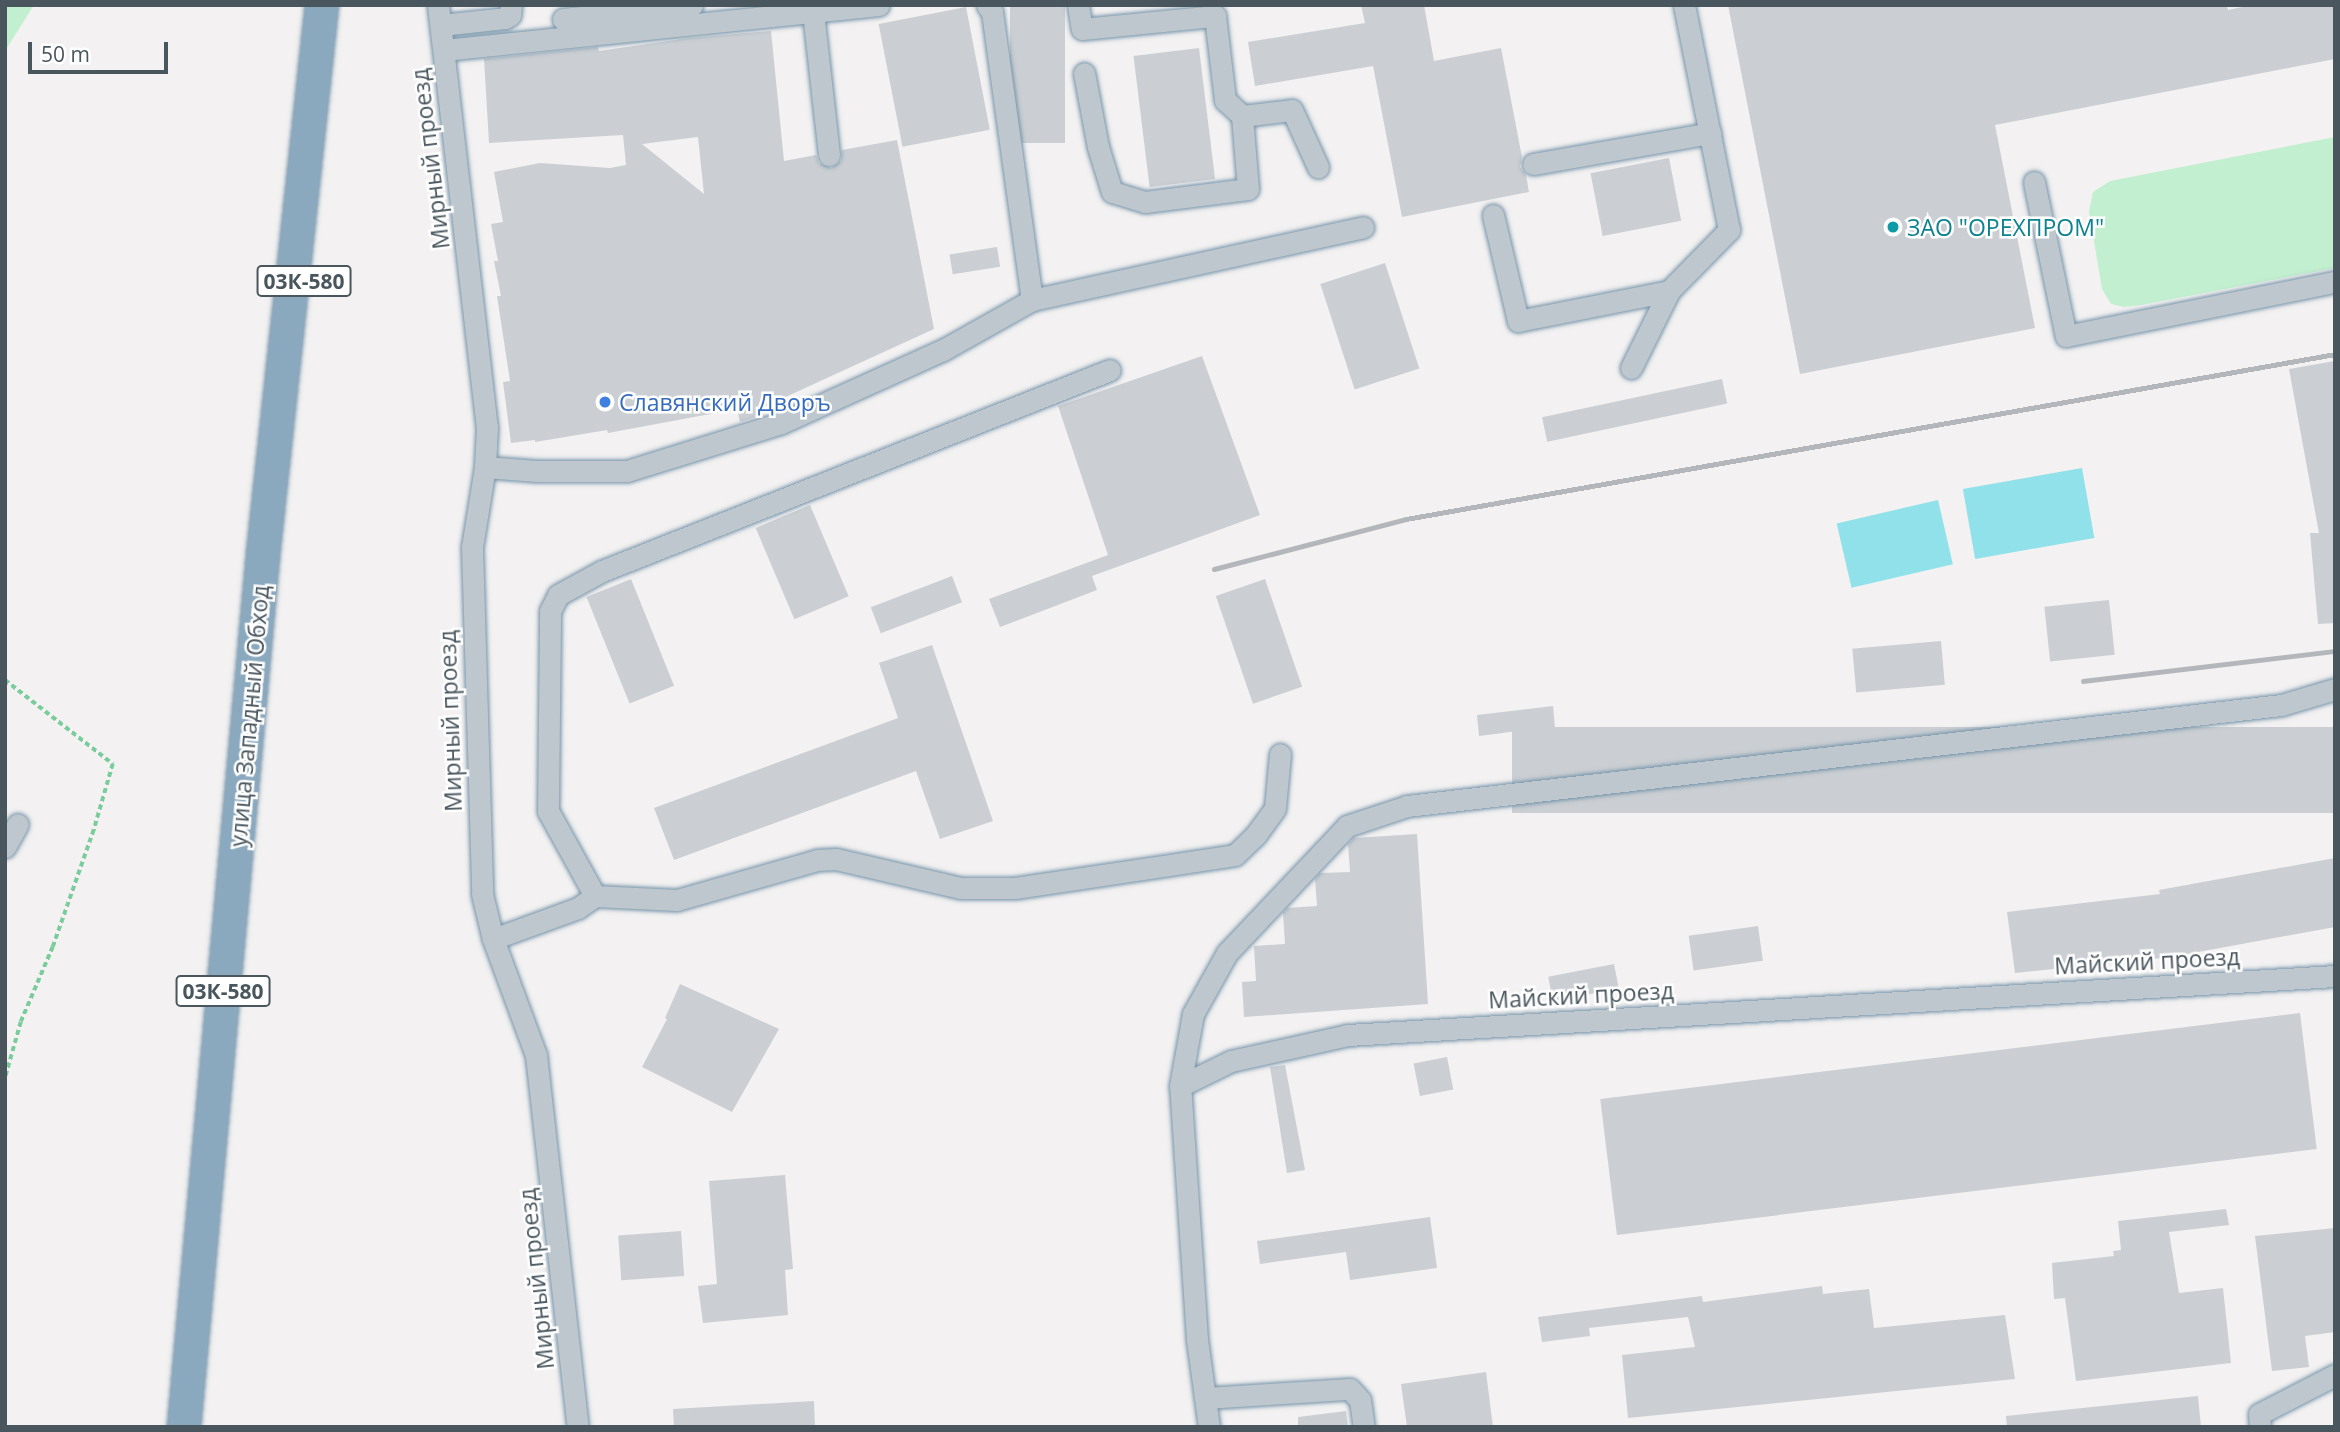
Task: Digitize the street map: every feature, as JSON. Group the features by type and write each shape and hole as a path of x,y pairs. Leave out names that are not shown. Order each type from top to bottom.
{"highway":[{"name":"улица Западный Обход","path":"184,1427 263,555 322,5"},
{"name":"улица Западный Обход","path":"197,1427 317,136 334,5"}],"street":[{"path":"440,15 505,18 510,15 511,5"},
{"path":"564,19 692,5"},
{"path":"444,50 879,5"},
{"path":"987,5 992,12 1032,300"},
{"path":"1078,5 1082,29 1186,12 1215,16 1225,100 1242,116 1248,189 1145,202 1112,192 1098,147 1084,73"},
{"path":"1631,368 1668,291 1729,230 1684,5"},
{"path":"813,12 829,155"},
{"name":"Мирный проезд","path":"440,15 487,427 485,467 472,547 482,894 493,939 536,1055 578,1427"},
{"path":"1242,116 1292,110 1318,167"},
{"path":"1533,164 1710,133"},
{"path":"2034,181 2066,335 2335,282"},
{"path":"1493,215 1518,321 1668,291"},
{"path":"485,467 537,471 626,471 781,423 943,350 1032,300 1363,227"},
{"path":"595,895 548,811 550,611 558,595 602,571 1110,370"},
{"path":"1209,1427 1197,1339 1180,1086 1193,1014 1227,953 1348,827 1421,804 2281,705 2335,689"},
{"path":"493,939 578,908 595,895 677,900 817,860 836,859 961,888 1015,888 1235,855 1255,836 1275,808 1280,754"},
{"path":"5,847 18,824"},
{"name":"Майский проезд","path":"1180,1086 1231,1061 1348,1035 2335,976"},
{"path":"2260,1427 2259,1415 2335,1375"},
{"path":"1205,1398 1350,1389 1360,1400 1364,1427"}],"path":[{"path":"5,680 113,764 94,830 53,947 21,1021 5,1079"}],"green space":[{"path":"5,5 34,5 5,51"},
{"path":"2335,137 2335,268 2141,305 2124,307 2111,304 2102,289 2089,211 2093,192 2110,181"}],"water":[{"path":"2082,468 2094,538 1975,559 1963,489"},
{"path":"1938,500 1953,564 1852,588 1837,523"}],"building":[{"path":"1010,5 1065,5 1065,143 1010,143"},
{"path":"1361,5 1424,5 1434,61 1501,48 1522,157 1520,167 1526,175 1529,192 1402,217 1373,66 1255,86 1248,42 1365,23"},
{"name":"ЗАО \"ОРЕХПРОМ\"","path":"1728,5 2227,5 2228,10 2252,5 2335,5 2335,59 1995,125 2035,328 1800,374"},
{"path":"966,7 990,130 902,147 879,24"},
{"path":"771,31 784,161 816,155 819,163 831,168 841,161 842,150 897,140 934,329 757,410 759,416 740,422 737,409 608,433 607,430 535,442 511,443 503,382 510,381 497,296 501,296 494,261 498,261 491,224 503,222 494,172 540,163 610,168 626,165 623,135 489,143 484,59 598,47 599,51 689,38","holes":["698,137 704,194 642,144"]},
{"path":"1199,48 1215,179 1150,187 1133,56"},
{"path":"1669,158 1681,221 1603,236 1590,173"},
{"path":"997,247 1000,267 953,274 950,255"},
{"path":"1385,263 1419,369 1355,390 1320,284"},
{"path":"1202,356 1260,515 1092,576 1097,590 1000,627 989,599 1108,555 1058,406"},
{"path":"2335,361 2335,623 2318,624 2310,533 2319,533 2289,369"},
{"path":"1722,379 1727,403 1547,442 1542,417"},
{"path":"810,505 849,596 794,619 756,528"},
{"path":"952,576 962,602 881,633 871,607"},
{"path":"631,579 674,686 630,704 586,597"},
{"path":"1265,579 1302,687 1253,704 1216,596"},
{"path":"2109,600 2115,655 2050,661 2044,607"},
{"path":"1941,641 1945,685 1856,693 1852,649"},
{"path":"932,645 993,821 940,839 916,771 674,860 654,808 898,718 879,663"},
{"path":"1553,706 1558,761 1523,765 1518,731 1479,736 1477,715"},
{"path":"1512,727 2335,727 2335,813 1512,813"},
{"path":"1417,834 1428,1004 1244,1017 1242,982 1256,981 1254,946 1285,944 1283,913 1287,908 1317,906 1315,879 1320,873 1350,872 1348,844 1354,838"},
{"path":"2335,858 2335,927 2171,957 2015,973 2007,912 2160,894 2159,890"},
{"path":"1758,926 1763,961 1694,970 1689,936"},
{"path":"1614,964 1619,989 1553,1001 1548,977"},
{"path":"680,984 779,1029 732,1112 642,1067 667,1019 665,1018"},
{"path":"2300,1013 2317,1149 1617,1235 1600,1099"},
{"path":"1447,1057 1453,1089 1420,1096 1414,1063"},
{"path":"1285,1065 1305,1170 1287,1173 1270,1067"},
{"path":"785,1175 793,1269 785,1270 788,1315 703,1323 698,1286 717,1284 709,1181"},
{"path":"2226,1209 2229,1225 2169,1232 2179,1293 2223,1288 2231,1363 2076,1381 2065,1298 2054,1299 2052,1263 2114,1256 2113,1251 2121,1250 2118,1221"},
{"path":"1430,1217 1437,1268 1350,1280 1346,1252 1260,1264 1257,1241"},
{"path":"2335,1228 2335,1332 2305,1336 2309,1367 2272,1371 2255,1236"},
{"path":"681,1231 684,1276 621,1280 618,1235"},
{"path":"1822,1286 1823,1294 1869,1289 1874,1328 2005,1315 2015,1379 1628,1418 1622,1355 1695,1347 1688,1317 1589,1328 1590,1336 1542,1342 1538,1317 1702,1296 1703,1302"},
{"path":"1486,1372 1493,1427 1407,1427 1401,1384"},
{"path":"2198,1396 2201,1427 2007,1427 2006,1416"},
{"path":"814,1401 815,1427 674,1427 673,1409"},
{"path":"1346,1411 1348,1427 1298,1427 1298,1417"}],"railway":[{"path":"1214,569 1406,519 2335,354"},
{"path":"2083,681 2335,651"}],"place":[{"name":"ЗАО \"ОРЕХПРОМ\"","path":"1893,227"},
{"name":"Cлавянский Дворъ","path":"605,402"}]}
